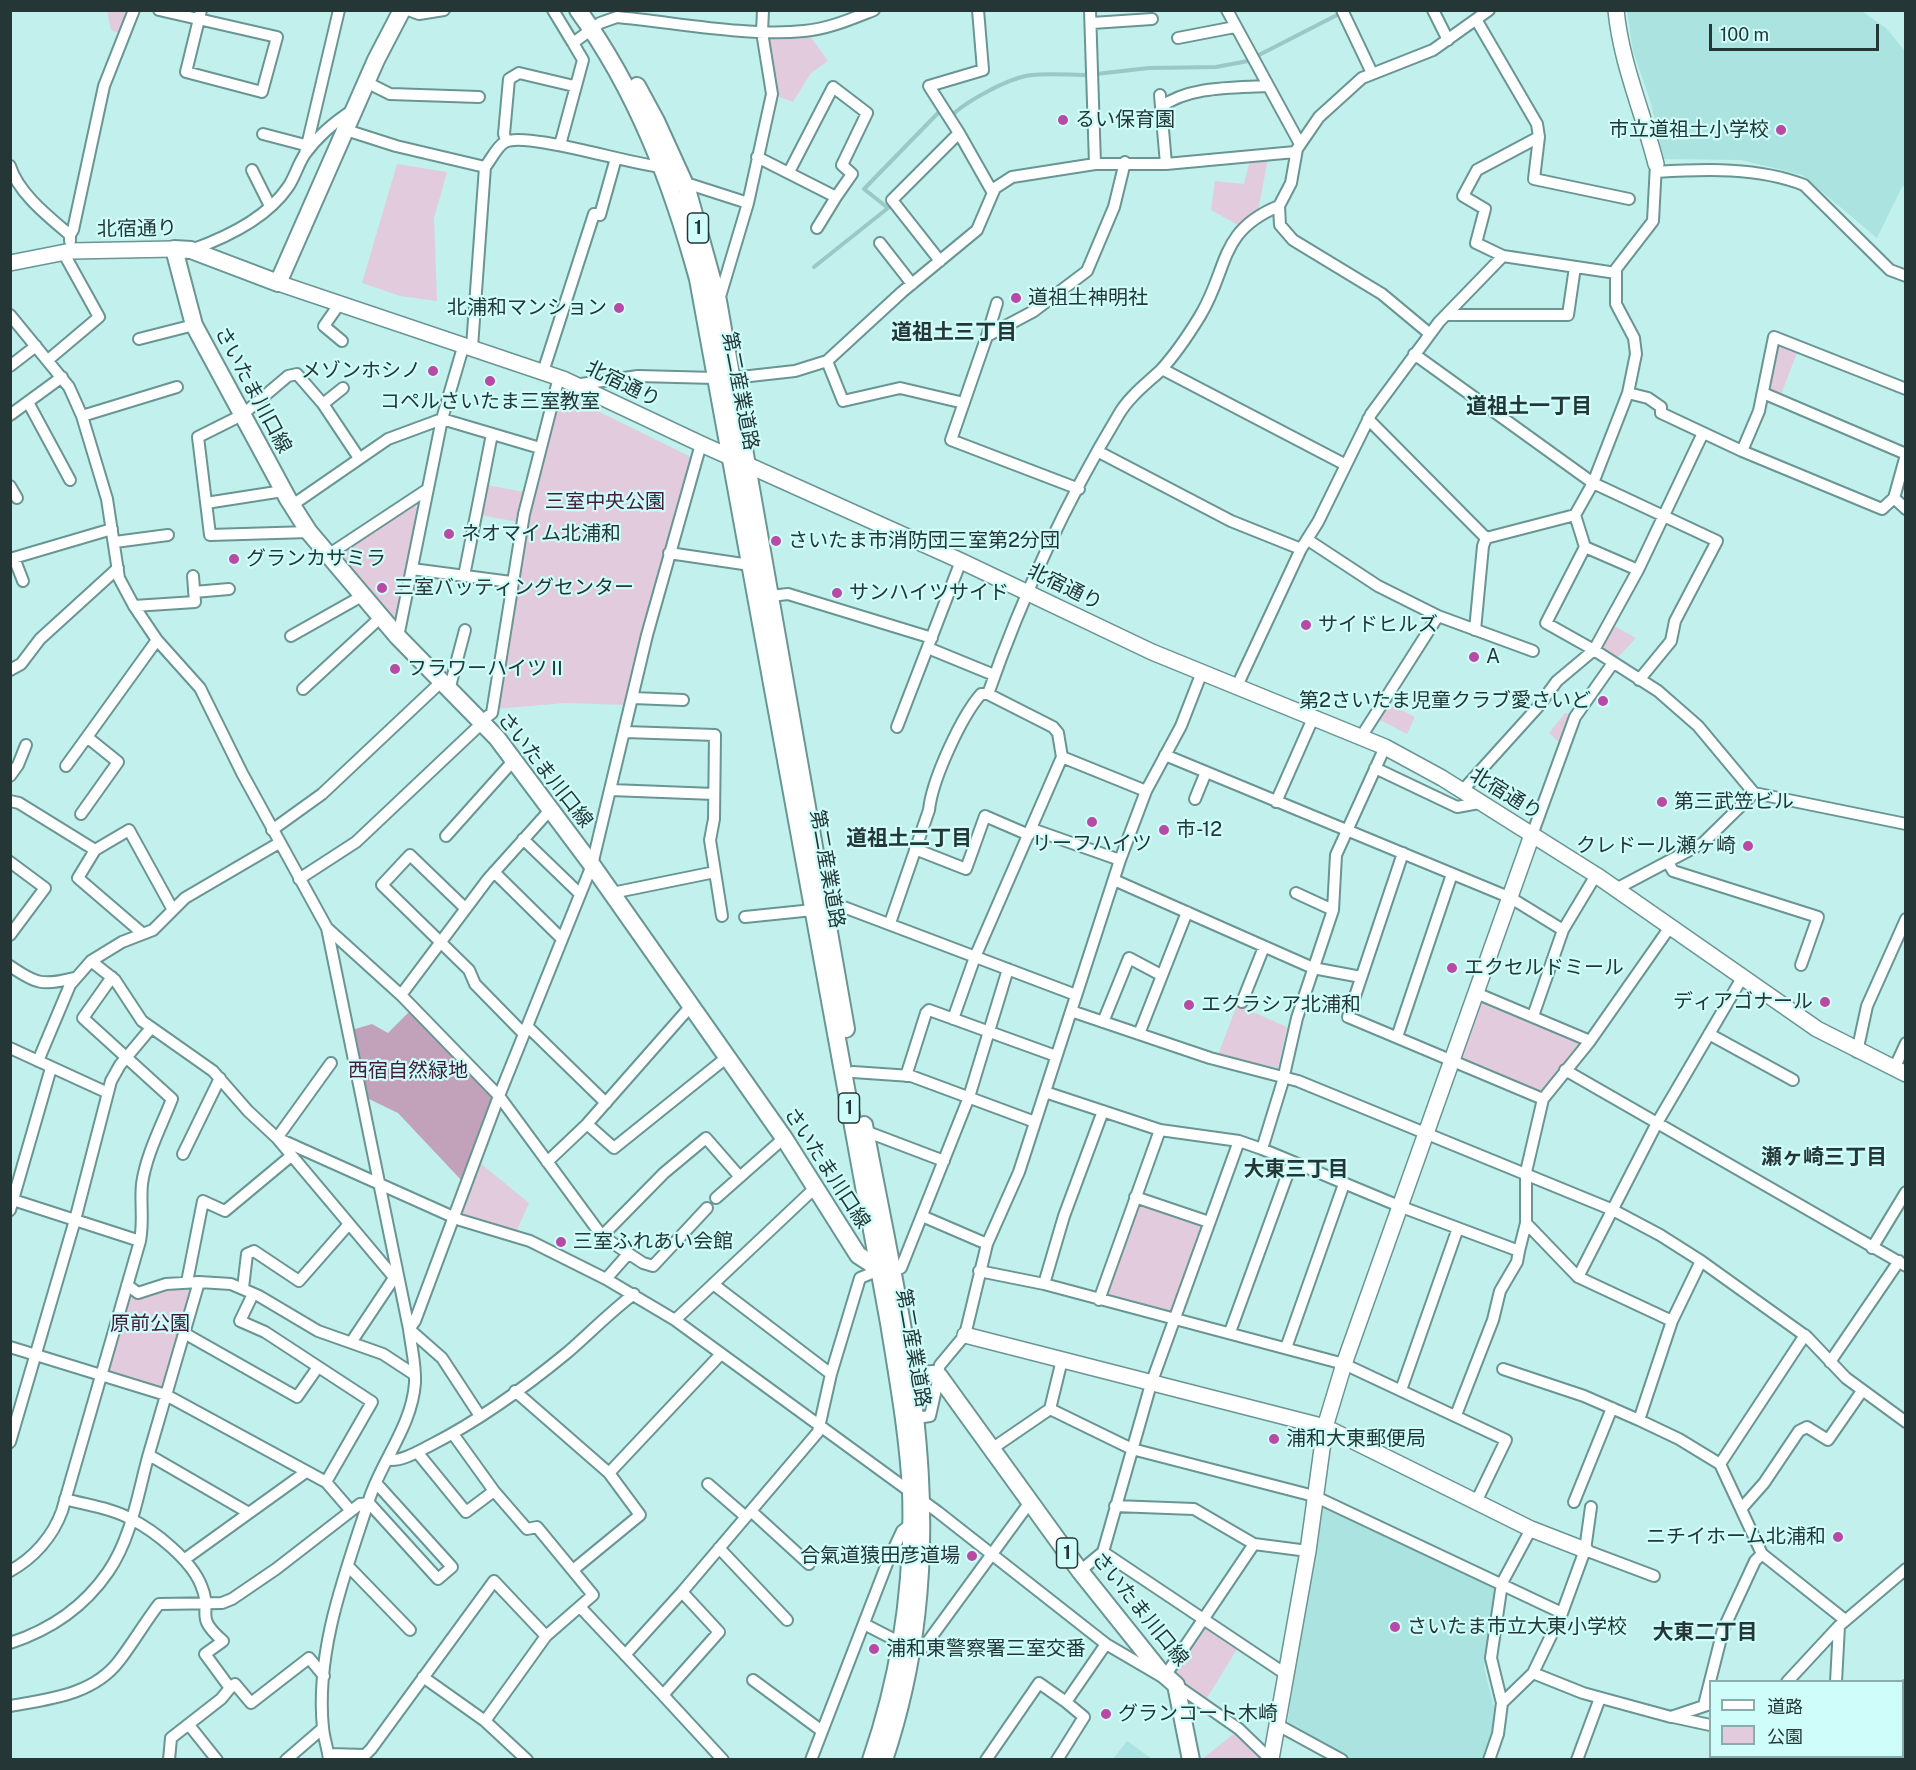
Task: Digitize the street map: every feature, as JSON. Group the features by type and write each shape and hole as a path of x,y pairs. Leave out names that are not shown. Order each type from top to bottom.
{"main road":[{"path":"279,283 366,82 402,10"},
{"name":"第二産業道路","path":"578,10 595,21 656,121 687,189 718,301 770,596 819,907 883,1269 911,1376 916,1418 917,1497 922,1565 907,1644 871,1760"},
{"name":"第二産業道路","path":"595,21 642,120 678,207 698,279 750,565 865,1131 917,1497 910,1524 906,1608 906,1683 884,1760"},
{"name":"北宿通り","path":"174,249 191,250 279,283"},
{"name":"さいたま川口線","path":"174,249 194,325 291,506 309,532 398,637 481,723 513,760 592,865 784,1138 858,1255 883,1269"},
{"path":"911,1376 938,1375"},
{"name":"さいたま川口線","path":"938,1375 1080,1571 1170,1680 1190,1759"}],"street":[{"path":"48,360 99,317 67,252 104,86 134,10"},
{"path":"159,10 200,15 277,37 262,92 186,72 200,15"},
{"path":"191,250 233,232 270,206 288,188 305,149 339,10"},
{"path":"408,10 419,14 444,10"},
{"path":"553,10 583,60 574,86 560,145"},
{"path":"718,301 748,203 772,94 762,32 763,10"},
{"path":"573,43 595,21 630,14 762,32 804,32 840,23 874,10"},
{"path":"978,10 983,70 929,86 993,193"},
{"path":"1227,10 1267,86 1298,136 1291,183 1279,206 1280,225 1293,240 1382,294 1430,334"},
{"path":"1342,10 1372,73"},
{"path":"1433,10 1448,40"},
{"path":"732,378 795,370 827,361 912,284 977,230 993,193 1012,177 1095,164 1125,162 1166,164 1295,152 1319,117 1362,78 1433,50 1477,21 1489,10"},
{"path":"1486,538 1575,515 1593,483 1628,393 1636,354 1634,338 1616,304 1616,273 1653,221 1656,168 1619,44 1616,10"},
{"path":"1091,11 1095,164"},
{"path":"1092,23 1152,19"},
{"path":"1477,21 1537,123 1539,137 1533,179 1629,199"},
{"path":"1178,38 1235,27"},
{"path":"506,141 504,134 509,80 519,73 574,86"},
{"path":"366,82 390,94 478,97"},
{"path":"1161,107 1173,98 1212,90 1267,86"},
{"path":"789,172 833,87 867,113 842,165 852,174 817,228"},
{"path":"1160,95 1166,164"},
{"path":"305,149 337,120 356,108"},
{"path":"345,130 396,146 485,167"},
{"path":"940,261 892,200 959,133"},
{"path":"263,134 305,149"},
{"path":"1539,137 1477,170 1463,196 1485,209 1476,243 1503,256 1616,273"},
{"path":"398,637 442,419 468,346 485,167 506,141 512,140 560,145 662,167"},
{"path":"757,157 836,197"},
{"path":"543,372 594,214 600,215 616,158"},
{"path":"987,336 1034,311 1087,272 1114,207 1125,162"},
{"path":"1656,168 1716,169 1791,180 1804,185 1890,270 1905,276"},
{"path":"252,170 270,206"},
{"path":"11,172 31,197 70,235"},
{"path":"687,189 692,185 748,203"},
{"path":"988,694 1026,592 1120,411 1162,369 1200,316 1236,235 1261,214 1279,206"},
{"path":"880,243 912,284"},
{"name":"北宿通り","path":"10,263 67,252 174,249"},
{"path":"1237,686 1304,545 1368,419 1430,334 1503,256"},
{"path":"1446,315 1568,315 1575,267"},
{"name":"北宿通り","path":"279,283 559,377 730,458 961,561 1152,652 1314,716 1385,747 1426,769 1596,875 1817,1029 1857,1052 1900,1071"},
{"path":"340,303 324,326 342,341"},
{"path":"997,303 951,440 1079,489"},
{"path":"10,315 62,377 82,416 107,499 119,578 134,606 157,640 200,688 218,728 327,928 348,1021 397,1281 409,1329 415,1375 410,1405 389,1460 369,1503 328,1635 323,1728 329,1757 365,1755 494,1581 546,1636"},
{"path":"139,339 194,325"},
{"path":"1742,451 1763,393 1774,337 1905,389"},
{"path":"10,366 36,346"},
{"path":"1414,354 1593,483 1717,540 1675,621 1671,641 1639,680"},
{"path":"827,361 843,401 900,388 964,404"},
{"path":"1162,369 1346,465"},
{"path":"309,532 210,535 198,437 242,416 292,374 301,377 323,404 359,458"},
{"path":"574,385 638,376 715,378"},
{"path":"10,415 62,377"},
{"path":"299,879 357,842 492,713 511,582 540,448 559,377"},
{"path":"82,416 177,387"},
{"path":"323,404 343,388"},
{"path":"1628,393 1648,398 1661,407 1661,413 1702,433 1882,509 1894,498 1905,454 1763,393"},
{"path":"28,404 70,480"},
{"path":"291,506 388,440 442,419 540,448"},
{"path":"1368,419 1486,538"},
{"path":"1462,791 1537,708 1557,681 1594,650 1638,570 1702,433"},
{"path":"464,576 492,434"},
{"path":"409,1329 415,1321 499,1096 592,865 669,553 701,444"},
{"path":"1098,453 1231,521 1304,545 1378,586 1438,615 1533,651"},
{"path":"10,486 17,498"},
{"path":"327,555 428,489"},
{"path":"206,503 283,490"},
{"path":"1894,498 1905,509"},
{"path":"1575,515 1585,547 1545,623 1594,650 1658,691 1698,726 1754,792 1905,824"},
{"path":"22,581 12,558 112,529"},
{"path":"115,542 168,535"},
{"path":"1475,630 1483,546 1486,538"},
{"path":"1585,547 1638,570"},
{"path":"669,553 750,565"},
{"path":"897,727 961,561"},
{"path":"10,670 21,664 40,639 118,568"},
{"path":"412,569 511,582"},
{"path":"134,606 195,602 193,576"},
{"path":"194,592 229,589"},
{"path":"770,596 788,594 930,643 994,675"},
{"path":"291,636 362,596"},
{"path":"1361,737 1438,615"},
{"path":"303,689 381,617"},
{"path":"272,830 322,794 445,686 465,630"},
{"path":"66,766 157,640"},
{"path":"1271,1759 1308,1551 1325,1427 1344,1364 1425,1131 1575,717 1613,663"},
{"path":"916,1418 930,1416 938,1375 965,1335 987,1244 1019,1172 1120,860 1146,791 1181,726 1202,672"},
{"path":"890,923 929,810 931,793 970,707 981,694 988,694 1053,727 1058,733 1062,757 975,957 953,1019"},
{"path":"633,698 683,700"},
{"path":"1275,802 1314,716"},
{"path":"625,732 716,735 711,840 722,916"},
{"path":"81,814 118,762 87,737"},
{"path":"10,776 18,765 26,745"},
{"path":"1262,1149 1297,1018 1333,910 1336,855 1385,747"},
{"path":"1165,755 1511,898 1563,930"},
{"path":"1062,757 1146,791"},
{"path":"446,836 513,760"},
{"path":"1375,768 1457,807 1479,803"},
{"path":"1416,787 1426,769"},
{"path":"1195,799 1206,772"},
{"path":"611,790 714,794"},
{"path":"1616,889 1669,864 1703,843 1754,792"},
{"path":"10,801 19,803 95,850"},
{"path":"401,995 465,908 523,838 550,810"},
{"path":"915,849 966,869 985,816 1120,860"},
{"path":"142,933 78,878 95,850 129,830 173,909"},
{"path":"523,838 580,894"},
{"path":"38,1061 74,978 91,961 161,924 185,898 279,843"},
{"path":"1404,853 1348,1017 1543,1100"},
{"path":"465,908 410,855 382,885 469,970 475,984 606,1103"},
{"path":"10,862 45,888 10,935"},
{"path":"1669,864 1673,871 1818,917 1801,965"},
{"path":"494,872 561,938"},
{"path":"612,893 715,872"},
{"path":"1397,1037 1452,874"},
{"path":"1533,1016 1563,930 1596,875"},
{"path":"1114,880 1312,968 1361,977"},
{"path":"1296,893 1333,910"},
{"path":"745,917 833,903 1076,995"},
{"path":"1139,1034 1187,912"},
{"path":"1857,1052 1868,1006 1905,919"},
{"path":"1456,1415 1493,1320 1500,1291 1517,1262 1526,1223 1526,1172 1543,1100 1590,1041 1670,927"},
{"path":"327,928 401,995 499,1096 602,1236 628,1254 653,1266 707,1208"},
{"path":"1242,1002 1264,947"},
{"path":"1103,1022 1129,958 1161,975"},
{"path":"91,961 112,977 142,1021 220,1078 248,1111 277,1138 397,1281"},
{"path":"11,966 30,980 44,984 74,978"},
{"path":"626,1654 818,1432 831,1374 860,1278 883,1269 901,1268 969,1097 1008,969"},
{"path":"10,1570 43,1544 57,1524 140,1241 144,1196 142,1187 146,1168 172,1099 83,1018 112,977"},
{"path":"1578,1277 1657,1123 1742,978"},
{"path":"1476,993 1590,1041"},
{"path":"547,1162 587,1124 690,1007"},
{"path":"906,1076 926,1014 929,1011 1056,1056"},
{"path":"1071,1011 1210,1058 1283,1076 1526,1172 1613,1210 1660,1234 1805,1335 1862,1391 1905,1422"},
{"path":"10,1443 75,1220 108,1093 115,1074 151,1028"},
{"path":"1709,1034 1793,1080"},
{"path":"1900,1071 1905,1043"},
{"path":"10,1048 108,1093"},
{"path":"587,1124 614,1148 726,1058"},
{"path":"277,1138 331,1063"},
{"path":"51,1068 11,1203 140,1241"},
{"path":"1565,1070 1902,1264 1830,1362"},
{"path":"854,1072 906,1076 1035,1122"},
{"path":"183,1154 220,1078"},
{"path":"1045,1092 1160,1130 1239,1141 1399,1206 1519,1251"},
{"path":"1044,1284 1064,1216 1104,1111"},
{"path":"1100,1300 1160,1130"},
{"path":"865,1131 944,1161"},
{"path":"277,1138 455,1218 530,1241 634,1294 675,1320 917,1497 1107,1644 1170,1680 1239,1729 1271,1759"},
{"path":"602,1236 664,1173 706,1138 740,1177"},
{"path":"716,1198 784,1138"},
{"path":"1080,1571 1103,1552 1151,1384 1239,1141"},
{"path":"187,1282 203,1201 225,1211 291,1156"},
{"path":"1230,1332 1292,1162"},
{"path":"1286,1348 1344,1184"},
{"path":"675,1320 816,1187"},
{"path":"1872,1248 1905,1192"},
{"path":"1135,1197 1209,1222"},
{"path":"922,1216 987,1244"},
{"path":"1526,1223 1578,1277 1672,1321"},
{"path":"326,1482 372,1402 265,1332 240,1321 248,1291 247,1254 254,1251 299,1281 349,1224"},
{"path":"1401,1390 1458,1228"},
{"path":"606,1279 628,1254"},
{"path":"1639,1420 1672,1321 1701,1261"},
{"path":"979,1271 1044,1284 1344,1364 1456,1415 1506,1440 1476,1502"},
{"path":"352,1341 397,1281"},
{"path":"127,1285 138,1293 166,1284 187,1282 231,1284 248,1291 318,1331 352,1341 383,1354 415,1375"},
{"path":"10,1643 30,1636 60,1620 86,1600 115,1561 131,1518 199,1282"},
{"path":"713,1284 831,1374"},
{"path":"389,1460 395,1461 417,1452 453,1434 480,1416 566,1354 634,1294"},
{"path":"409,1329 442,1359 480,1416"},
{"path":"184,1333 297,1397 318,1367"},
{"path":"965,1335 1325,1427 1531,1529 1654,1576"},
{"path":"1720,1464 1805,1335"},
{"path":"10,1347 166,1395 326,1482 351,1510"},
{"path":"609,1473 721,1354"},
{"path":"993,1448 1050,1409 1062,1360"},
{"path":"1503,1369 1584,1396 1639,1420 1679,1439 1720,1464 1762,1554 1842,1623"},
{"path":"515,1391 609,1473 640,1515 573,1570"},
{"path":"1741,1509 1764,1483 1799,1431 1807,1427 1828,1440 1862,1391"},
{"path":"1574,1502 1611,1408"},
{"path":"1050,1409 1132,1449 1314,1496 1562,1613"},
{"path":"453,1434 494,1491 526,1529 537,1527 593,1595 581,1608 546,1636 485,1721"},
{"path":"417,1452 466,1512 494,1491"},
{"path":"149,1455 249,1513"},
{"path":"185,1559 306,1472"},
{"path":"369,1503 438,1579 452,1567 377,1484"},
{"path":"708,1484 809,1564"},
{"path":"65,1499 131,1518 185,1559 200,1583 207,1602 204,1616 207,1627 223,1641 205,1654 230,1688"},
{"path":"864,1624 907,1644 924,1647 1030,1502"},
{"path":"10,1706 61,1696 92,1684 117,1664 159,1604 222,1603 232,1599 276,1569 351,1510 360,1504 369,1503"},
{"path":"1115,1506 1194,1509 1254,1544 1308,1551"},
{"path":"1502,1703 1533,1673 1562,1613 1585,1550 1591,1507"},
{"path":"812,1760 902,1531 910,1524"},
{"path":"1489,1760 1498,1734 1502,1703 1491,1658 1502,1583 1531,1529"},
{"path":"1170,1680 1203,1619 1254,1544"},
{"path":"719,1548 787,1620"},
{"path":"1103,1552 1287,1675"},
{"path":"1712,1680 1723,1630 1755,1562 1762,1554"},
{"path":"349,1567 410,1630"},
{"path":"1789,1680 1842,1623 1905,1569"},
{"path":"663,1695 719,1632 682,1592"},
{"path":"581,1608 723,1760"},
{"path":"1836,1680 1842,1623"},
{"path":"1066,1702 1107,1644"},
{"path":"169,1760 171,1738 221,1699 235,1684 251,1703 309,1658 324,1676"},
{"path":"1533,1673 1600,1698 1709,1725"},
{"path":"423,1677 485,1721 527,1760"},
{"path":"753,1680 822,1731"},
{"path":"986,1760 1039,1683 1084,1717 1057,1760"},
{"path":"1577,1760 1600,1698"},
{"path":"1671,1717 1707,1705"},
{"path":"1276,1724 1342,1760"},
{"path":"189,1725 218,1760"},
{"path":"286,1760 323,1728"}],"shaded area":[{"name":"市立道祖土小学校","path":"1627,11 1862,11 1886,28 1905,51 1906,185 1902,187 1877,238 1802,175 1741,160 1664,159 1650,100 1633,51"},
{"name":"さいたま市立大東小学校","path":"1319,1505 1495,1587 1484,1668 1496,1714 1493,1735 1484,1759 1348,1759 1287,1726"},
{"path":"1127,1741 1152,1759 1113,1759"}],"green space":[{"path":"107,11 130,11 121,30 116,32 111,30"},
{"path":"771,35 810,36 828,61 811,73 793,102 777,96 767,40"},
{"path":"1268,158 1258,211 1238,225 1211,210 1215,181 1244,184 1250,160"},
{"path":"397,164 447,172 434,218 437,301 400,296 362,283"},
{"path":"1778,343 1798,350 1780,397 1767,392"},
{"name":"三室中央公園","path":"559,392 693,458 628,705 565,703 495,709 527,519"},
{"path":"487,485 524,492 518,522 480,515"},
{"name":"三室バッティングセンター","path":"411,503 419,509 397,618 388,620 336,553"},
{"path":"1612,625 1636,638 1619,656 1611,659 1599,648"},
{"path":"1389,704 1415,717 1407,734 1380,720"},
{"path":"1565,713 1570,714 1559,742 1549,733"},
{"path":"1480,999 1579,1040 1582,1046 1544,1089 1537,1092 1465,1061 1461,1055"},
{"path":"1237,1005 1287,1027 1278,1068 1218,1055"},
{"name":"西宿自然緑地","path":"410,1011 495,1097 463,1182 398,1113 367,1098 352,1030 372,1024 388,1033"},
{"path":"480,1163 529,1203 516,1232 462,1215"},
{"path":"1143,1203 1199,1222 1202,1227 1173,1310 1166,1312 1109,1297 1107,1291 1137,1205"},
{"name":"原前公園","path":"192,1286 164,1389 107,1373 127,1289"},
{"path":"1203,1622 1239,1646 1205,1701 1172,1674"},
{"path":"1236,1732 1262,1759 1201,1760"}],"waterway":[{"path":"1255,57 1339,14"},
{"path":"1096,74 1149,68 1216,67 1248,61"},
{"path":"953,114 990,90 1023,77 1046,74 1088,75"},
{"path":"814,267 888,208 864,189 940,111"}],"place":[{"name":"るい保育園","path":"1063,120"},
{"name":"市立道祖土小学校","path":"1781,130"},
{"name":"道祖土神明社","path":"1016,298"},
{"name":"北浦和マンション","path":"619,308"},
{"name":"メゾンホシノ","path":"433,371"},
{"name":"コペルさいたま三室教室","path":"490,381"},
{"name":"ネオマイム北浦和","path":"449,534"},
{"name":"さいたま市消防団三室第2分団","path":"776,541"},
{"name":"グランカサミラ","path":"234,559"},
{"name":"三室バッティングセンター","path":"382,588"},
{"name":"サンハイツサイド","path":"837,593"},
{"name":"サイドヒルズ","path":"1306,625"},
{"name":"A","path":"1474,657"},
{"name":"フラワーハイツⅡ","path":"395,669"},
{"name":"第2さいたま児童クラブ愛さいど","path":"1603,701"},
{"name":"第三武笠ビル","path":"1662,802"},
{"name":"リーフハイツ","path":"1092,822"},
{"name":"市-12","path":"1164,830"},
{"name":"クレドール瀬ヶ崎","path":"1748,846"},
{"name":"エクセルドミール","path":"1452,968"},
{"name":"ディアゴナール","path":"1825,1002"},
{"name":"エクラシア北浦和","path":"1189,1005"},
{"name":"三室ふれあい会館","path":"561,1242"},
{"name":"浦和大東郵便局","path":"1274,1439"},
{"name":"ニチイホーム北浦和","path":"1838,1537"},
{"name":"合氣道猿田彦道場","path":"972,1556"},
{"name":"さいたま市立大東小学校","path":"1395,1627"},
{"name":"浦和東警察署三室交番","path":"874,1649"},
{"name":"グランコート木崎","path":"1106,1714"}],"district":[{"name":"道祖土三丁目","path":"954,333"},
{"name":"道祖土一丁目","path":"1529,407"},
{"name":"道祖土二丁目","path":"909,839"},
{"name":"瀬ヶ崎三丁目","path":"1824,1158"},
{"name":"大東三丁目","path":"1296,1170"},
{"name":"大東二丁目","path":"1705,1633"}]}
